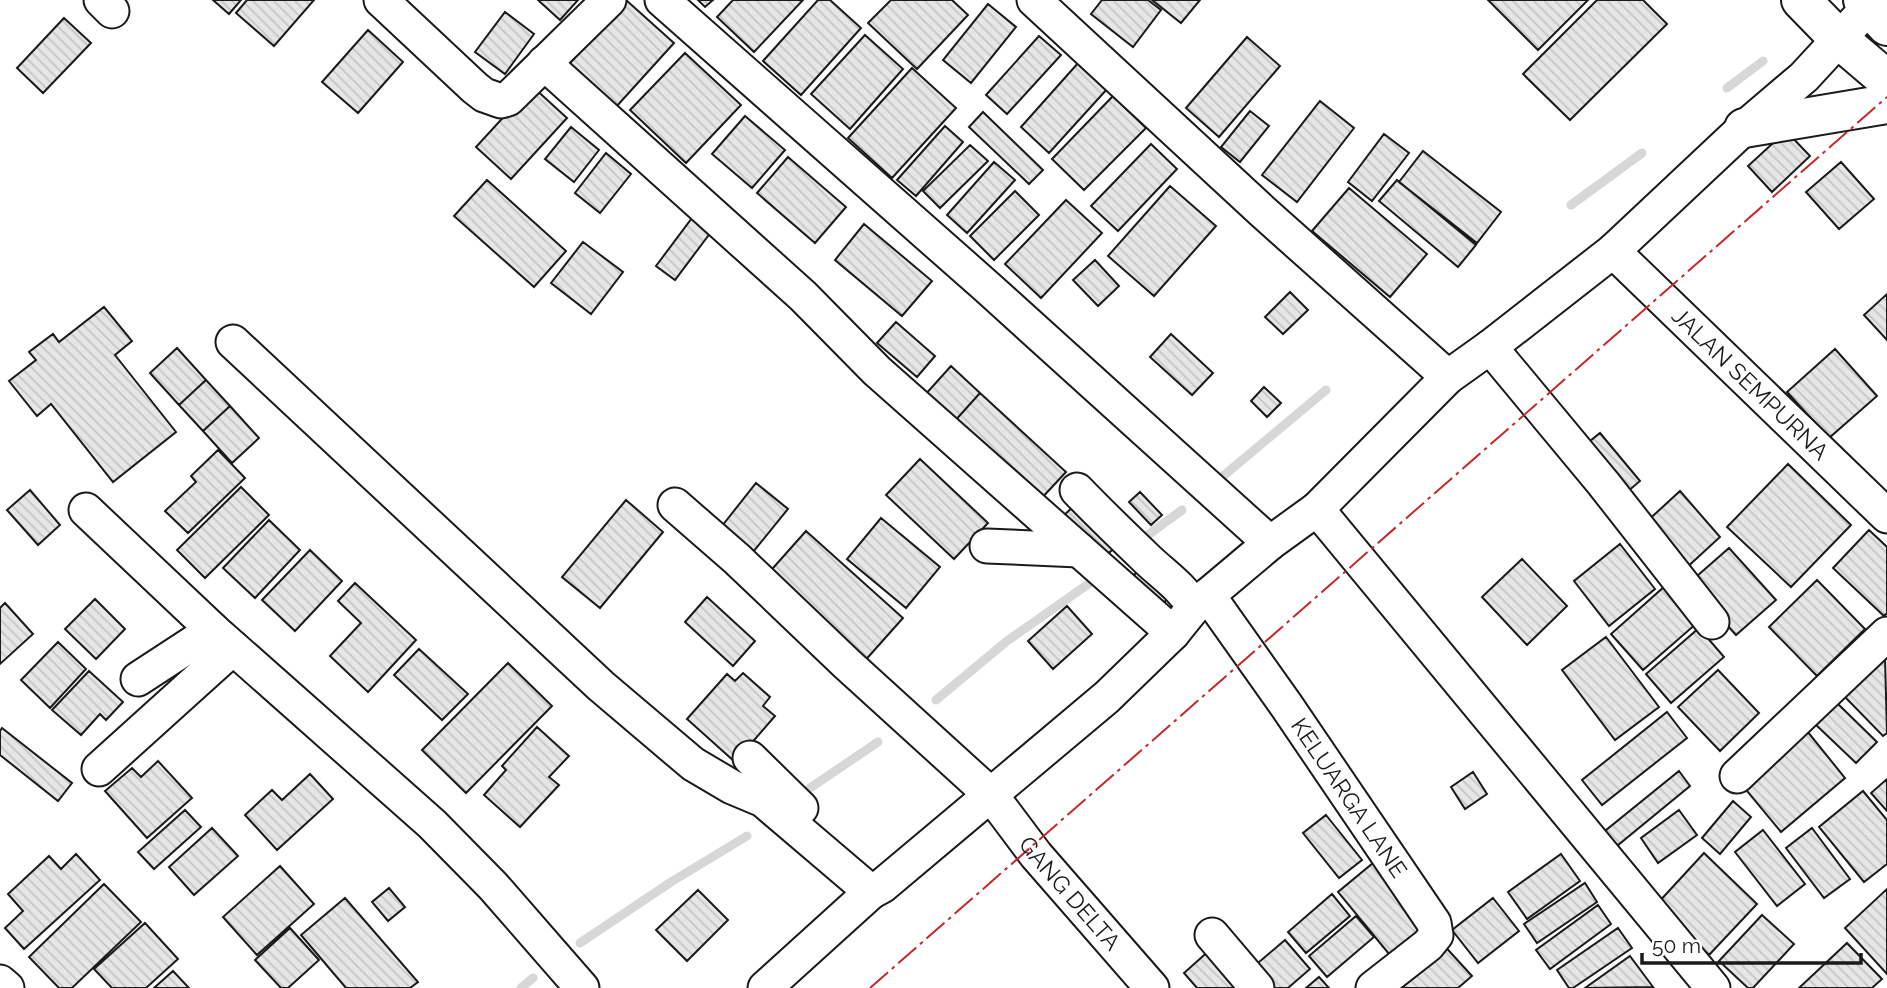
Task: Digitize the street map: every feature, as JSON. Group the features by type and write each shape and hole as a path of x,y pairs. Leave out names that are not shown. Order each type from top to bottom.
{"main road":[{"path":"1801,0 1840,40 1887,80"},
{"path":"1744,128 1887,104"}],"street":[{"path":"381,0 475,88 501,102 509,99 609,0"},
{"path":"662,0 987,287 1270,543"},
{"path":"1034,0 1262,211 1448,377"},
{"path":"765,988 876,889 1107,696 1173,633 1201,601 1270,543 1317,509 1448,377 1613,251 1744,128 1804,77 1874,8"},
{"path":"544,62 793,287 877,371 1173,633"},
{"name":"JALAN SEMPURNA","path":"1613,251 1887,516"},
{"path":"233,342 601,686 693,764 732,787 763,800 876,889"},
{"path":"1490,347 1603,483 1712,622"},
{"name":"KELUARGA LANE","path":"1077,490 1148,559 1201,601 1286,705 1434,923 1436,935 1428,945 1373,988"},
{"name":"GANG DELTA","path":"675,505 737,559 991,795 1036,855 1152,988"},
{"path":"1317,509 1713,988"},
{"path":"86,510 223,639 432,824 493,886 582,988"},
{"path":"987,546 1079,550"},
{"path":"1737,776 1887,634"},
{"path":"138,679 223,639"},
{"path":"99,769 223,639"},
{"path":"750,758 876,889"},
{"path":"1212,935 1257,988"},
{"path":"0,982 7,988"}],"building":[{"path":"213,0 241,0 229,14"},
{"path":"247,0 314,0 274,46 236,13"},
{"path":"538,0 578,0 560,20"},
{"path":"626,0 674,43 616,107 569,64"},
{"path":"698,0 713,0 705,7"},
{"path":"733,0 803,0 754,52 717,17"},
{"path":"818,0 830,0 861,28 801,95 763,61"},
{"path":"891,0 952,0 968,15 917,69 868,23"},
{"path":"1102,0 1148,0 1161,10 1133,47 1091,14"},
{"path":"1152,0 1200,0 1181,23"},
{"path":"1488,0 1588,0 1538,50"},
{"path":"1597,0 1643,0 1667,24 1570,120 1523,74"},
{"path":"988,4 1016,27 971,83 943,60"},
{"path":"505,12 534,34 505,74 475,52"},
{"path":"64,18 91,43 43,93 17,68"},
{"path":"368,30 403,62 358,113 322,82"},
{"path":"865,35 903,69 850,129 811,94"},
{"path":"1039,36 1061,55 1007,114 986,95"},
{"path":"1247,37 1280,66 1219,137 1186,108"},
{"path":"685,53 741,105 686,163 630,110"},
{"path":"1079,62 1108,88 1049,153 1021,127"},
{"path":"912,68 956,108 892,178 848,138"},
{"path":"532,86 567,118 511,179 476,147"},
{"path":"1113,96 1146,128 1084,190 1052,159"},
{"path":"1320,101 1354,128 1297,202 1262,175"},
{"path":"1250,111 1269,126 1240,162 1221,147"},
{"path":"983,112 1043,170 1029,184 969,127"},
{"path":"745,116 785,150 752,188 712,154"},
{"path":"945,126 963,142 916,196 897,180"},
{"path":"571,127 599,150 574,182 545,159"},
{"path":"1786,131 1810,156 1772,192 1748,166"},
{"path":"1384,134 1409,153 1372,201 1348,182"},
{"path":"1151,144 1177,169 1118,231 1091,206"},
{"path":"970,145 988,161 940,208 923,191"},
{"path":"1423,151 1501,212 1477,243 1399,182"},
{"path":"606,153 631,174 600,213 575,193"},
{"path":"788,157 846,207 815,243 757,193"},
{"path":"994,162 1015,180 967,233 947,215"},
{"path":"1841,162 1874,199 1839,229 1806,192"},
{"path":"487,180 566,251 534,287 454,216"},
{"path":"1397,180 1476,245 1458,267 1379,201"},
{"path":"1170,186 1216,226 1154,296 1108,256"},
{"path":"1349,188 1427,254 1390,297 1312,231"},
{"path":"1015,191 1039,215 994,260 970,236"},
{"path":"1066,200 1102,233 1041,298 1005,264"},
{"path":"692,218 711,232 675,280 656,266"},
{"path":"864,224 932,281 902,316 835,260"},
{"path":"583,242 623,272 591,314 551,283"},
{"path":"1095,260 1119,286 1098,306 1073,280"},
{"path":"1290,292 1308,310 1283,334 1265,317"},
{"path":"1887,294 1887,340 1864,315"},
{"path":"104,307 132,341 115,355 176,432 113,482 51,404 37,416 9,381 36,360 29,352 53,334 59,342"},
{"path":"896,322 935,356 917,377 877,343"},
{"path":"1171,334 1213,373 1192,395 1150,357"},
{"path":"177,348 206,380 179,405 150,373"},
{"path":"1835,349 1877,396 1829,438 1787,392"},
{"path":"951,366 980,393 953,423 924,396"},
{"path":"206,380 230,406 203,431 179,405"},
{"path":"1264,387 1281,403 1267,417 1251,401"},
{"path":"980,393 1066,472 1039,501 953,423"},
{"path":"230,406 259,438 232,463 203,431"},
{"path":"1600,433 1640,481 1620,498 1579,450"},
{"path":"218,450 245,478 188,533 165,511 196,482 191,476"},
{"path":"920,459 988,523 954,559 886,495"},
{"path":"1788,464 1851,525 1791,587 1727,527"},
{"path":"756,483 788,509 749,557 718,531"},
{"path":"241,487 269,515 205,578 177,550"},
{"path":"30,490 60,525 38,545 7,510"},
{"path":"1680,491 1720,537 1684,570 1643,525"},
{"path":"1140,492 1162,515 1151,525 1129,502"},
{"path":"626,500 663,532 600,608 562,577"},
{"path":"1078,502 1118,544 1100,562 1059,520"},
{"path":"881,518 940,567 906,608 847,559"},
{"path":"269,520 300,550 255,598 223,568"},
{"path":"1869,530 1887,547 1887,613 1884,616 1833,568"},
{"path":"806,531 903,618 862,664 765,577"},
{"path":"1620,544 1655,589 1609,626 1574,581"},
{"path":"1729,548 1776,600 1736,635 1689,583"},
{"path":"310,550 342,581 295,631 262,600"},
{"path":"1522,559 1567,606 1527,645 1482,597"},
{"path":"1143,566 1172,594 1158,609 1128,581"},
{"path":"1817,580 1865,629 1817,676 1769,627"},
{"path":"355,583 416,640 368,692 330,656 361,623 338,601"},
{"path":"1665,586 1697,623 1643,670 1611,634"},
{"path":"707,597 755,641 733,666 685,622"},
{"path":"95,599 125,629 96,659 65,629"},
{"path":"5,603 33,634 0,664 0,608"},
{"path":"1067,606 1092,634 1053,669 1028,641"},
{"path":"1699,628 1724,657 1671,703 1646,674"},
{"path":"1606,637 1659,707 1615,740 1562,670"},
{"path":"58,642 86,669 50,708 21,680"},
{"path":"419,649 468,694 442,720 394,675"},
{"path":"1885,658 1887,733 1883,736 1845,697"},
{"path":"508,663 552,706 466,793 422,750"},
{"path":"1718,670 1759,713 1720,751 1678,707"},
{"path":"89,671 123,702 106,720 100,714 81,735 52,710"},
{"path":"743,673 770,697 763,706 775,716 735,762 687,719 727,674 735,681"},
{"path":"1837,703 1877,742 1856,763 1816,725"},
{"path":"1667,712 1687,738 1602,805 1582,780"},
{"path":"537,727 569,756 549,777 559,785 520,827 484,795 506,770 502,766"},
{"path":"2,728 72,783 58,801 0,755"},
{"path":"1807,731 1845,778 1781,832 1742,785"},
{"path":"158,761 192,798 147,838 105,791 132,768 141,777"},
{"path":"1679,771 1690,786 1612,850 1600,835"},
{"path":"1473,772 1487,794 1465,809 1451,787"},
{"path":"310,774 333,799 277,850 245,815 272,790 282,800"},
{"path":"1887,779 1887,811 1871,793"},
{"path":"1863,791 1887,820 1887,864 1864,882 1819,827"},
{"path":"1733,801 1751,817 1720,854 1702,838"},
{"path":"185,810 201,827 154,869 138,852"},
{"path":"1679,810 1697,835 1658,863 1641,838"},
{"path":"1326,815 1362,860 1339,878 1303,833"},
{"path":"212,828 238,856 194,895 169,867"},
{"path":"1812,828 1850,879 1824,898 1786,848"},
{"path":"1763,830 1805,884 1777,906 1735,852"},
{"path":"1704,853 1757,904 1709,955 1656,905"},
{"path":"76,854 100,880 24,949 5,928 23,911 8,894 49,856 61,869"},
{"path":"1561,854 1580,881 1527,919 1508,892"},
{"path":"1373,863 1430,930 1394,960 1338,892"},
{"path":"280,866 314,904 257,955 223,917"},
{"path":"1585,883 1597,902 1537,943 1524,924"},
{"path":"104,884 141,922 72,988 59,988 29,957"},
{"path":"389,888 405,907 388,921 372,902"},
{"path":"1887,889 1887,974 1845,928"},
{"path":"698,890 728,920 687,961 656,930"},
{"path":"1332,894 1350,916 1306,953 1288,932"},
{"path":"345,898 418,982 410,988 346,988 301,935"},
{"path":"1493,898 1519,931 1478,963 1452,930"},
{"path":"1598,905 1611,924 1550,969 1536,950"},
{"path":"1762,915 1794,944 1753,988 1748,988 1719,961"},
{"path":"1356,916 1374,937 1327,977 1309,956"},
{"path":"145,923 178,959 146,988 112,988 94,969"},
{"path":"290,928 319,960 288,988 281,988 255,960"},
{"path":"1618,928 1632,948 1573,988 1569,988 1557,970"},
{"path":"1285,940 1310,969 1288,988 1269,988 1252,968"},
{"path":"1440,941 1472,976 1458,988 1387,988"},
{"path":"1847,943 1882,979 1872,988 1799,988"},
{"path":"1212,948 1248,988 1197,988 1184,973"},
{"path":"1630,956 1653,987 1585,988"},
{"path":"173,971 189,988 154,988"},
{"path":"1319,977 1329,988 1306,988"}],"waterway":[{"path":"1727,88 1763,61"},
{"path":"1571,205 1642,153"},
{"path":"1222,477 1326,390"},
{"path":"1148,535 1182,510"},
{"path":"936,700 1007,641 1094,580"},
{"path":"810,788 878,742"},
{"path":"580,943 671,882 747,836"},
{"path":"521,988 533,978"}],"power":[{"path":"870,988 1887,97"}]}
